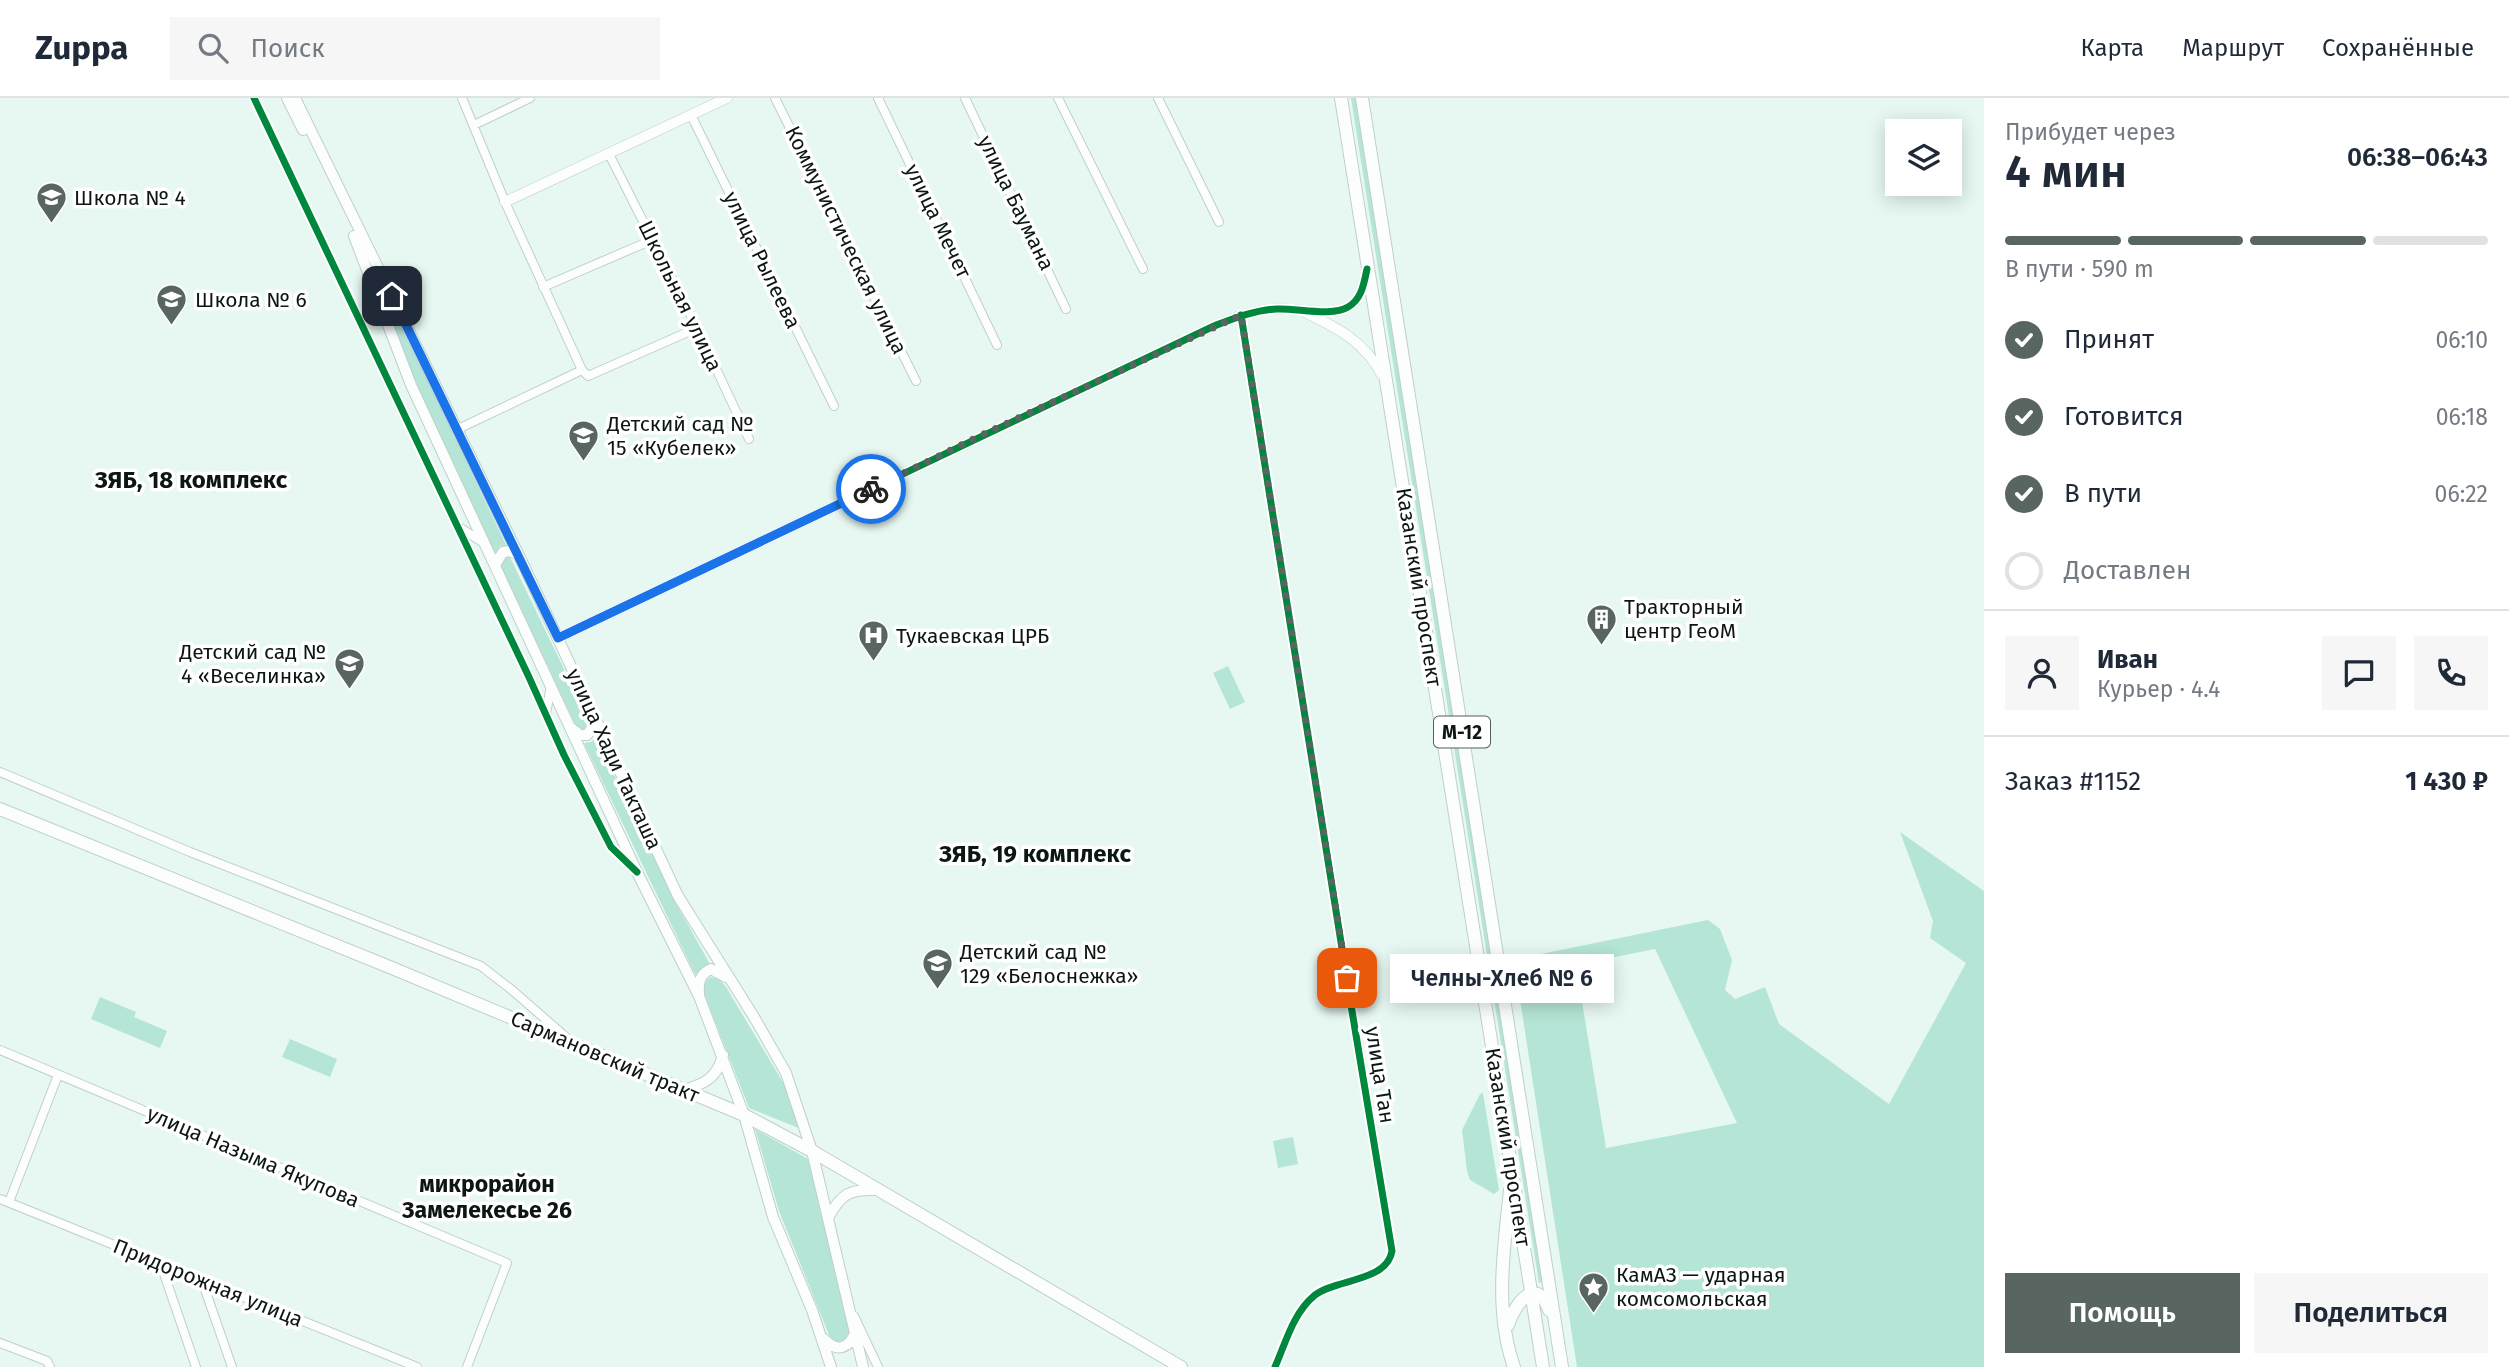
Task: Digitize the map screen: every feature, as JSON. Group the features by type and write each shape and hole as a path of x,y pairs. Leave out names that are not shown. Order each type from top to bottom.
{"main road":[{"name":"улица Хади Такташа","path":"287,98 357,244 411,385 637,872 699,996 744,1115 773,1217 822,1337 829,1367"},
{"name":"улица Хади Такташа","path":"295,98 458,429 678,896 786,1073 812,1151 863,1367"},
{"name":"Казанский проспект","path":"1341,98 1543,1367"},
{"name":"Казанский проспект","path":"1362,98 1562,1367"},
{"path":"495,565 503,552 517,554"},
{"path":"571,728 580,735 587,735 597,721"},
{"name":"Сармановский тракт","path":"0,809 404,972 744,1115 812,1151 1181,1367"},
{"path":"699,996 700,978 704,972 711,969 729,979"},
{"path":"683,1090 711,1079 723,1055"},
{"path":"1512,1175 1502,1271 1506,1333 1514,1367"},
{"path":"828,1218 843,1195 858,1189 876,1190"},
{"path":"1506,1333 1511,1314 1524,1296 1531,1294 1541,1295 1545,1299 1557,1330"},
{"path":"822,1337 830,1346 838,1349 848,1346 856,1331"}],"street":[{"path":"254,98 564,755 611,847 637,872"},
{"path":"462,98 543,287 585,373"},
{"path":"474,125 530,98"},
{"path":"505,202 727,98"},
{"name":"Коммунистическая улица","path":"775,98 916,381"},
{"name":"улица Мечет","path":"878,98 998,345"},
{"name":"улица Баумана","path":"965,98 1066,309"},
{"path":"1058,98 1143,268"},
{"path":"1158,98 1219,222"},
{"name":"улица Рылеева","path":"691,115 834,406"},
{"name":"Школьная улица","path":"609,153 749,439"},
{"path":"543,287 652,240"},
{"path":"558,638 988,432 1241,315 1276,309 1332,312 1348,307 1361,294 1367,269"},
{"path":"1300,310 1355,340 1373,358 1388,386"},
{"name":"улица Тан","path":"1241,315 1392,1251 1384,1268 1317,1293 1305,1304 1297,1315 1275,1367"},
{"path":"458,429 585,373 697,328"},
{"path":"457,526 485,544"},
{"path":"546,715 551,685"},
{"path":"0,772 190,852 481,966 574,1044"},
{"name":"улица Назыма Якупова","path":"0,1051 507,1263 467,1367"},
{"path":"3,1202 58,1075"},
{"name":"Придорожная улица","path":"3,1202 416,1367"},
{"path":"161,1265 196,1367"},
{"path":"202,1281 232,1367"},
{"path":"850,1309 878,1367"},
{"path":"0,1343 47,1361 50,1367"}],"green space":[{"path":"1351,98 1356,98 1544,1282 1539,1283"},
{"path":"367,253 507,547 500,546 495,553 387,317"},
{"path":"510,557 590,723 584,730 576,726 500,564 503,558"},
{"path":"1228,666 1245,702 1230,709 1213,673"},
{"path":"596,737 674,900 711,966 695,974 584,743 591,742"},
{"path":"1900,832 1984,891 1984,1367 1577,1367 1517,980 1520,967 1531,956 1708,920 1720,929 1732,960 1725,990 1735,999 1765,987 1779,1024 1889,1104 1966,963 1930,938 1933,921","holes":["1655,949 1737,1123 1606,1148 1576,965"]},
{"path":"711,977 719,979 726,987 787,1089 801,1129 749,1108 704,993 704,984"},
{"path":"100,997 136,1012 134,1017 167,1031 160,1048 91,1019"},
{"path":"290,1039 337,1059 330,1077 282,1057"},
{"path":"1483,1093 1499,1190 1494,1194 1470,1180 1462,1130 1480,1094"},
{"path":"755,1129 808,1159 852,1334 844,1344 833,1342 829,1335 779,1211"},
{"path":"1293,1137 1298,1164 1278,1168 1273,1141"}],"cycle path":[{"path":"254,98 564,755 611,847 637,872"},
{"path":"558,638 1214,326 1269,310 1324,312 1348,307 1359,295 1367,269"},
{"path":"1241,315 1392,1251 1381,1269 1324,1290 1307,1302 1291,1328 1275,1367"}],"way so far":[{"path":"871,489 1241,315 1347,978"}],"place":[{"name":"Школа № 4","path":"51,225"},
{"name":"Школа № 6","path":"172,327"},
{"name":"Детский сад № 15 «Кубелек»","path":"584,463"},
{"name":"Тракторный центр ГеоМ","path":"1601,646"},
{"name":"Тукаевская ЦРБ","path":"873,663"},
{"name":"Детский сад № 4 «Веселинка»","path":"349,691"},
{"name":"Челны-Хлеб № 6","path":"1347,978"},
{"name":"Детский сад № 129 «Белоснежка»","path":"937,991"},
{"name":"КамАЗ — ударная комсомольская","path":"1593,1314"}],"district":[{"name":"ЗЯБ, 18 комплекс","path":"191,480"},
{"name":"ЗЯБ, 19 комплекс","path":"1035,854"},
{"name":"микрорайон Замелекесье 26","path":"487,1197"}],"route":[{"path":"392,296 558,638 871,489"}]}
